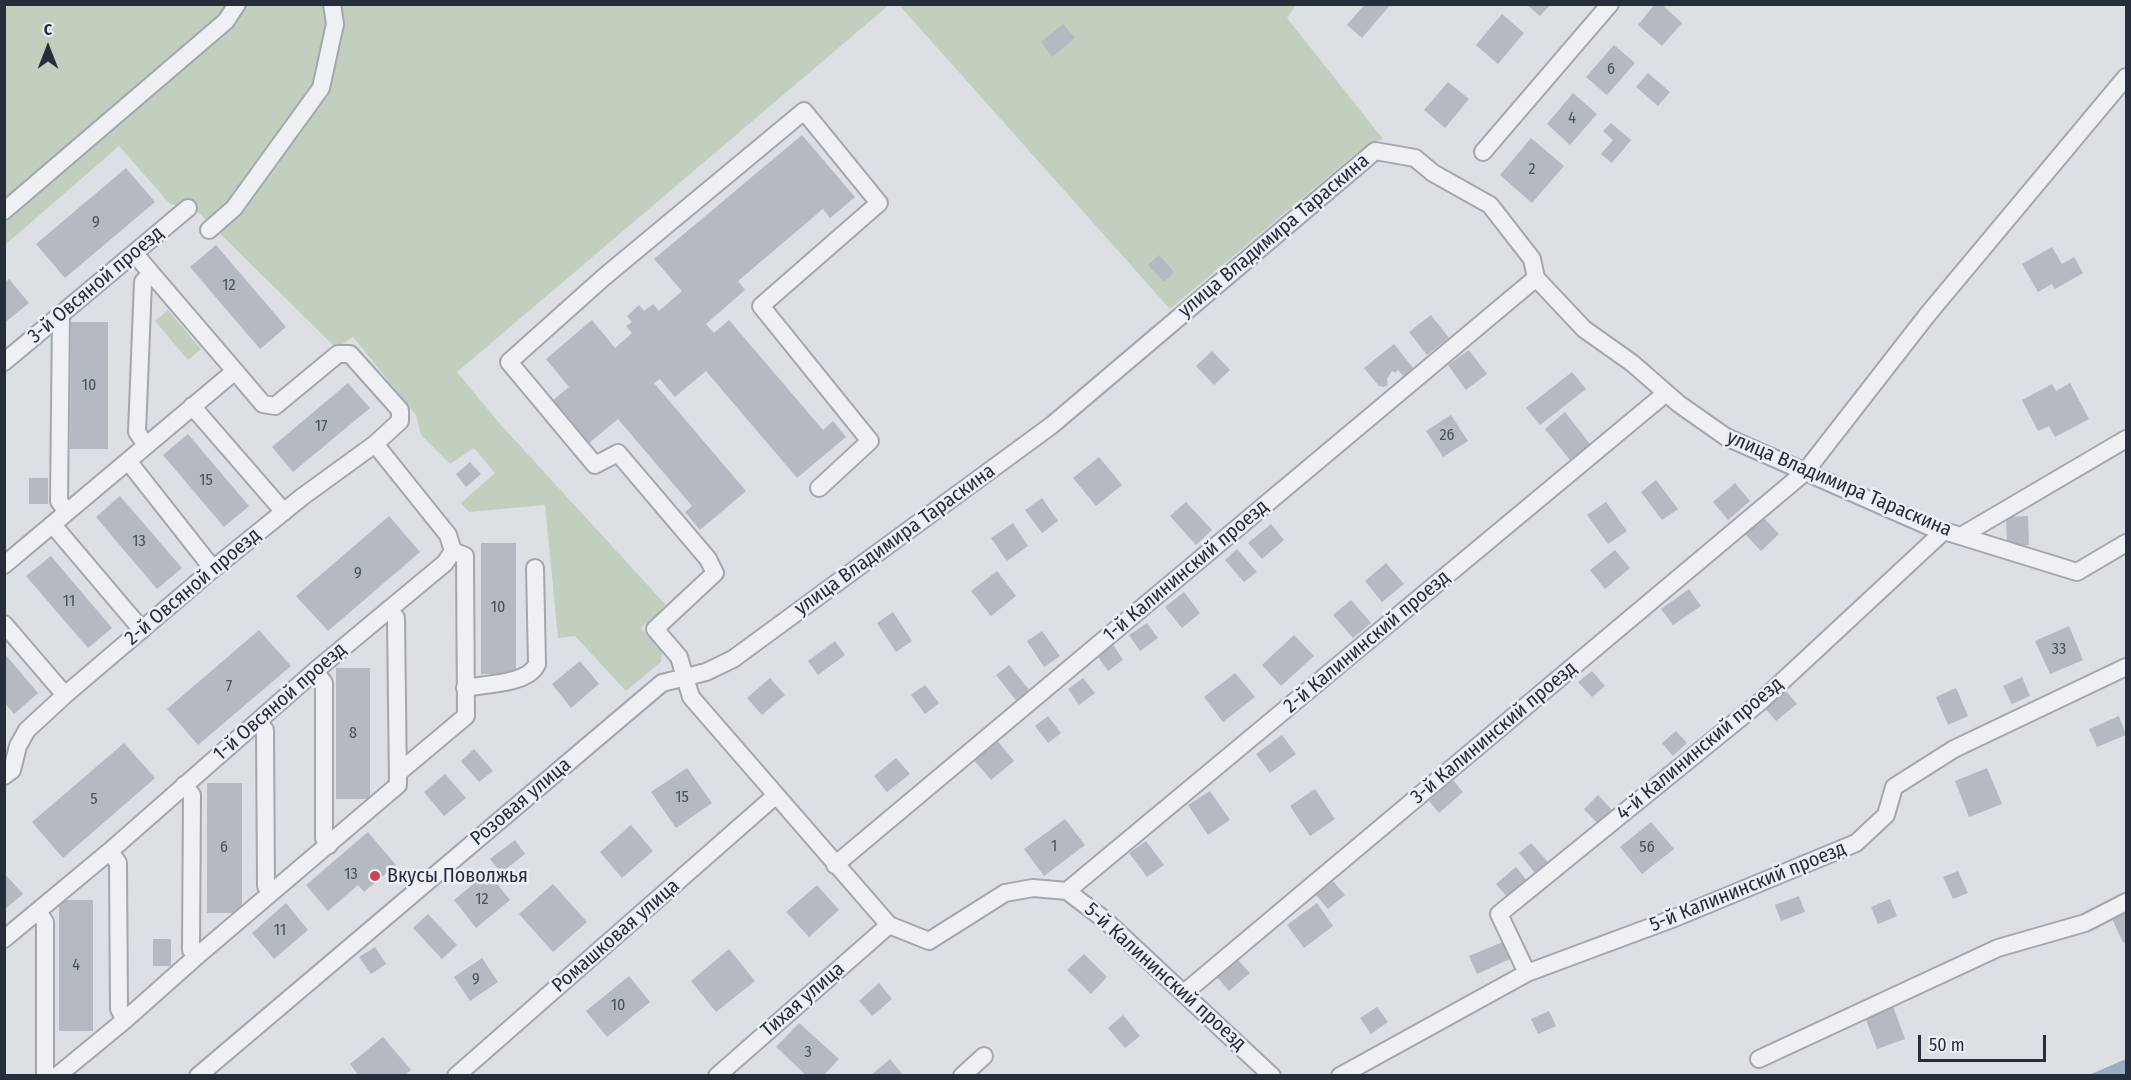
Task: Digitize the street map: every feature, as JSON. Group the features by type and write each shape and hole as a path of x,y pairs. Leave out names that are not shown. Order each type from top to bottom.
{"street":[{"path":"4,211 226,21 237,4"},
{"path":"209,230 234,208 321,88 335,24 332,4"},
{"path":"1483,152 1610,4"},
{"name":"3-й Калининский проезд","path":"1184,993 1805,472 1928,314 2127,77"},
{"path":"819,488 870,441 761,306 879,203 804,111 614,269 509,362 596,465 618,453 708,559 715,573 655,629 679,657 690,697 889,925"},
{"name":"улица Владимира Тараскина","path":"684,678 706,672 733,659 1052,425 1375,151 1415,158 1433,172 1490,205 1532,260 1536,278 1584,328 1632,363 1679,404 1726,436 1944,531 2077,572 2125,544"},
{"name":"3-й Овсяной проезд","path":"4,362 188,208"},
{"path":"6,561 53,525 235,371 135,254"},
{"path":"146,445 137,432 143,282 151,273"},
{"name":"1-й Калининский проезд","path":"835,864 1536,278"},
{"path":"61,316 59,501 67,512"},
{"name":"2-й Овсяной проезд","path":"4,776 12,770 18,746 27,730 65,695 213,569 375,444 398,424 401,415 400,410 350,354 338,354 275,406 263,404 235,371"},
{"name":"2-й Калининский проезд","path":"1067,891 1666,393"},
{"path":"192,406 284,512"},
{"path":"1961,536 2127,439"},
{"path":"375,444 448,535 453,551 465,556 466,716 398,773"},
{"path":"128,461 213,569"},
{"path":"53,525 142,630"},
{"name":"4-й Калининский проезд","path":"1527,973 1499,914 1760,702 1944,531"},
{"name":"1-й Овсяной проезд","path":"4,939 110,851 315,671 445,563 453,551"},
{"path":"465,688 520,679 534,671 537,664 535,568"},
{"path":"57,1076 398,785 396,618 389,609"},
{"path":"4,624 65,695"},
{"name":"5-й Калининский проезд","path":"1340,1076 1527,973 1672,919 1856,843 1886,815 1894,787 1954,749 2127,667"},
{"path":"315,671 324,684 324,838 329,845"},
{"name":"Розовая улица","path":"198,1076 662,683 684,678"},
{"path":"259,722 266,730 266,886 271,893"},
{"path":"4,735 18,746"},
{"path":"184,785 192,795 191,950 197,956"},
{"name":"Ромашковая улица","path":"456,1076 776,796"},
{"path":"110,851 118,863 118,1009 125,1020"},
{"name":"5-й Калининский проезд","path":"889,925 929,941 1005,893 1033,888 1067,891 1106,920 1272,1076"},
{"path":"1759,1059 1998,948 2085,923 2127,902"},
{"path":"38,911 45,922 45,1076"},
{"name":"Тихая улица","path":"717,1076 889,925"},
{"path":"962,1076 984,1056"}],"green space":[{"path":"5,5 889,5 457,372 500,424 666,605 641,628 662,652 661,662 626,691 575,636 558,638 545,505 469,512 461,503 495,473 474,448 450,464 421,435 416,415 353,337 336,348 198,212 170,204 119,146 5,245"},
{"path":"899,5 1296,5 1287,18 1383,139 1361,149 1170,309"},
{"path":"168,310 201,349 188,360 155,321"}],"water":[{"path":"2126,1059 2126,1075 2089,1075"}],"building":[{"path":"1365,4 1391,4 1362,38 1347,25"},
{"path":"1526,4 1551,4 1540,16"},
{"path":"1655,4 1661,4 1682,23 1662,46 1638,25"},
{"path":"1502,14 1524,33 1498,64 1476,45"},
{"path":"1063,24 1075,38 1052,57 1041,42"},
{"path":"1614,45 1635,63 1607,95 1586,77"},
{"path":"1648,73 1670,92 1658,106 1636,87"},
{"path":"1448,82 1469,99 1445,128 1424,110"},
{"path":"1573,93 1597,114 1570,145 1547,124"},
{"path":"1611,123 1631,140 1612,163 1601,154 1613,140 1603,131"},
{"path":"802,135 855,197 830,218 823,209 738,281 745,290 706,324 714,333 729,320 823,430 833,421 846,437 797,478 706,371 675,397 660,379 654,383 746,491 700,530 685,512 692,506 618,419 588,444 552,401 569,387 546,359 592,320 615,348 632,333 626,326 632,322 627,316 639,305 644,311 653,304 659,311 682,291 654,259"},
{"path":"1531,138 1564,166 1532,203 1500,175"},
{"path":"126,168 155,202 65,278 36,244"},
{"path":"216,245 286,327 260,349 190,267"},
{"path":"2052,247 2062,264 2074,257 2083,273 2055,289 2052,284 2038,292 2022,264"},
{"path":"1159,255 1174,272 1164,282 1148,265"},
{"path":"9,279 29,303 4,323 4,283"},
{"path":"1431,315 1449,338 1427,355 1409,332"},
{"path":"71,322 108,322 108,449 70,449"},
{"path":"1394,344 1414,369 1404,377 1398,370 1395,373 1392,371 1387,379 1388,385 1379,386 1364,368"},
{"path":"1469,350 1487,374 1466,390 1448,365"},
{"path":"1212,351 1230,370 1214,385 1196,366"},
{"path":"1572,372 1586,389 1540,425 1526,408"},
{"path":"348,383 370,408 293,472 272,447"},
{"path":"2070,383 2089,419 2055,437 2049,426 2038,431 2022,400 2052,384 2056,391"},
{"path":"1565,412 1590,444 1570,460 1545,429"},
{"path":"1451,415 1468,441 1443,457 1426,431"},
{"path":"188,434 249,506 224,527 163,455"},
{"path":"1099,457 1122,485 1096,506 1073,478"},
{"path":"470,462 481,474 466,487 456,474"},
{"path":"29,478 48,478 48,504 29,504"},
{"path":"1656,480 1678,509 1662,520 1641,492"},
{"path":"1735,483 1750,501 1728,520 1713,502"},
{"path":"120,496 182,568 157,589 96,517"},
{"path":"1042,498 1058,521 1042,533 1025,510"},
{"path":"1186,502 1212,530 1196,545 1170,516"},
{"path":"1606,502 1627,531 1608,544 1587,515"},
{"path":"389,516 420,552 328,631 296,596"},
{"path":"2028,516 2029,545 2007,545 2006,517"},
{"path":"1763,517 1779,534 1761,551 1745,534"},
{"path":"1013,523 1028,546 1007,561 991,538"},
{"path":"1271,524 1284,540 1262,559 1248,543"},
{"path":"481,543 516,543 516,674 481,674"},
{"path":"1237,549 1257,572 1244,582 1225,560"},
{"path":"1615,550 1630,568 1605,589 1590,570"},
{"path":"51,556 112,628 88,648 26,576"},
{"path":"1386,563 1404,584 1382,602 1365,581"},
{"path":"997,571 1016,596 991,616 971,591"},
{"path":"1689,589 1701,606 1673,625 1661,609"},
{"path":"1184,592 1200,613 1182,628 1165,607"},
{"path":"1351,600 1371,623 1353,638 1333,615"},
{"path":"893,612 912,641 896,652 877,623"},
{"path":"1147,623 1158,638 1140,651 1129,635"},
{"path":"2069,626 2083,660 2050,674 2035,641"},
{"path":"259,630 291,666 198,745 167,709"},
{"path":"1042,631 1060,656 1044,667 1027,641"},
{"path":"1294,635 1314,656 1281,686 1262,665"},
{"path":"835,641 845,655 818,675 808,661"},
{"path":"1112,643 1123,660 1108,671 1096,654"},
{"path":"4,653 38,693 14,714 4,702"},
{"path":"580,661 599,684 571,708 552,684"},
{"path":"1009,665 1031,692 1018,703 996,675"},
{"path":"336,668 370,668 370,799 336,799"},
{"path":"1592,671 1605,686 1592,697 1578,682"},
{"path":"1235,673 1255,697 1223,722 1204,697"},
{"path":"2022,677 2030,696 2012,704 2003,686"},
{"path":"770,678 785,695 762,715 747,698"},
{"path":"1083,678 1095,693 1079,705 1068,689"},
{"path":"925,685 939,703 925,714 911,695"},
{"path":"1956,688 1968,716 1948,725 1936,697"},
{"path":"1786,691 1797,704 1776,721 1765,708"},
{"path":"1048,716 1061,733 1048,743 1035,726"},
{"path":"2119,716 2126,735 2097,747 2089,729"},
{"path":"1676,731 1687,743 1673,756 1662,743"},
{"path":"1282,735 1296,754 1270,773 1256,754"},
{"path":"996,739 1014,761 991,780 973,759"},
{"path":"124,743 155,778 63,858 32,822"},
{"path":"474,749 493,771 479,782 461,761"},
{"path":"896,758 910,774 887,792 874,776"},
{"path":"687,768 712,803 676,828 651,792"},
{"path":"1987,768 2002,804 1969,817 1955,781"},
{"path":"445,774 466,798 444,816 424,792"},
{"path":"1453,780 1463,792 1439,813 1429,801"},
{"path":"207,783 242,783 242,913 207,913"},
{"path":"1315,789 1335,819 1310,836 1290,806"},
{"path":"1210,791 1230,820 1208,835 1188,805"},
{"path":"1598,795 1612,810 1598,824 1584,809"},
{"path":"1065,819 1085,845 1044,876 1024,849"},
{"path":"1651,822 1674,849 1642,874 1620,847"},
{"path":"631,825 653,851 622,878 600,852"},
{"path":"368,832 396,865 364,892 358,885 328,911 306,885"},
{"path":"515,840 525,854 501,873 490,859"},
{"path":"1146,841 1164,865 1147,877 1129,853"},
{"path":"1531,843 1548,862 1535,873 1519,853"},
{"path":"1516,867 1528,882 1508,898 1496,884"},
{"path":"1958,871 1968,893 1953,899 1943,877"},
{"path":"488,872 510,900 476,928 454,900"},
{"path":"4,873 23,894 4,910"},
{"path":"1333,881 1345,895 1328,909 1316,895"},
{"path":"553,884 587,922 553,952 519,914"},
{"path":"817,885 839,910 809,937 786,912"},
{"path":"1799,896 1805,912 1781,921 1775,905"},
{"path":"1890,899 1897,916 1878,924 1871,907"},
{"path":"59,900 93,900 93,1031 59,1031"},
{"path":"286,903 308,930 274,959 252,933"},
{"path":"1317,903 1333,926 1304,948 1287,925"},
{"path":"2126,907 2126,941 2123,943 2110,914"},
{"path":"428,914 457,945 442,959 413,928"},
{"path":"153,939 171,939 171,966 153,966"},
{"path":"1503,942 1510,959 1477,974 1469,956"},
{"path":"375,947 386,964 371,974 359,957"},
{"path":"729,949 755,981 716,1012 691,981"},
{"path":"1084,954 1107,977 1091,994 1067,970"},
{"path":"482,958 498,982 470,1001 454,977"},
{"path":"1237,959 1250,973 1229,991 1217,977"},
{"path":"629,976 650,1002 607,1037 586,1011"},
{"path":"879,983 892,999 872,1016 859,1001"},
{"path":"1893,1006 1905,1039 1877,1049 1865,1017"},
{"path":"1377,1007 1388,1022 1371,1034 1360,1018"},
{"path":"1549,1011 1556,1026 1538,1034 1531,1019"},
{"path":"1123,1015 1140,1036 1125,1048 1108,1028"},
{"path":"799,1023 839,1059 823,1076 807,1076 776,1047"},
{"path":"383,1037 411,1070 404,1076 359,1076 350,1064"},
{"path":"890,1059 904,1076 870,1076"}],"place":[{"name":"Вкусы Поволжья","path":"375,876"}]}
